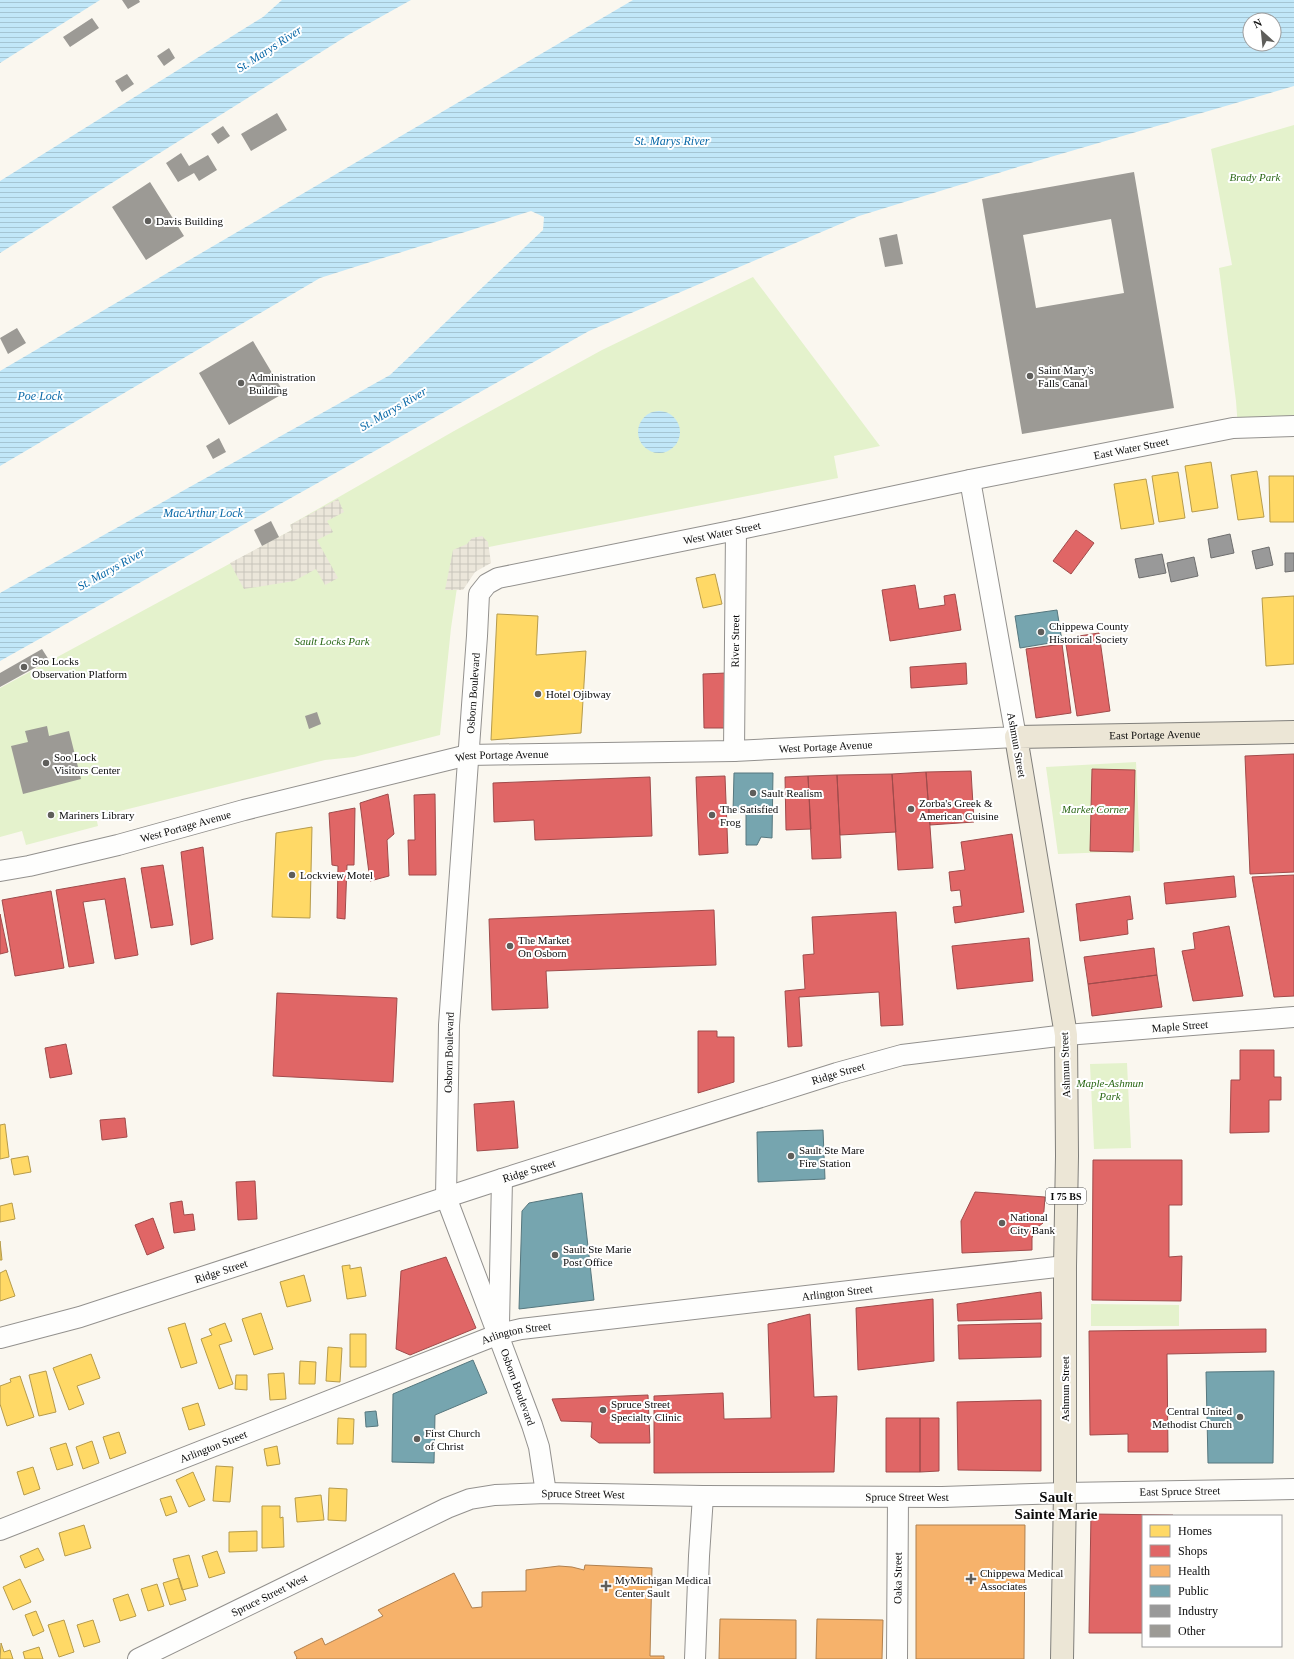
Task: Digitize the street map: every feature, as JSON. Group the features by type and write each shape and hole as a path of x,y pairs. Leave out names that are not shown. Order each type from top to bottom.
{"main road":[{"name":"East Portage Avenue","path":"1016,737 1294,732"},
{"name":"Ashmun Street","path":"1016,737 1066,1035 1067,1156 1065,1266 1065,1493 1062,1659"}],"street":[{"name":"East Water Street","path":"970,480 1234,428 1294,426"},
{"name":"West Water Street","path":"479,594 487,584 498,578 736,530 970,480"},
{"name":"Ashmun Street","path":"970,480 1016,737"},
{"name":"River Street","path":"734,751 736,530"},
{"name":"Osborn Boulevard","path":"479,594 478,636 448,1025 446,1197 499,1334 539,1447 546,1493"},
{"name":"West Portage Avenue","path":"0,871 29,866 118,845 244,810 468,755 734,751 1016,737"},
{"name":"Maple Street","path":"1066,1035 1294,1017"},
{"name":"Ridge Street","path":"0,1338 80,1317 446,1197 837,1073 895,1057 952,1048 1066,1035"},
{"path":"499,1334 502,1179"},
{"name":"Arlington Street","path":"0,1530 499,1334 521,1329 1065,1266"},
{"name":"East Spruce Street","path":"1065,1493 1294,1489"},
{"name":"Spruce Street West","path":"138,1659 447,1508 470,1499 495,1495 546,1493 703,1496 942,1497 1065,1493"},
{"path":"695,1659 703,1496"},
{"name":"Oaka Street","path":"897,1659 898,1497"}],"green space":[{"name":"Brady Park","path":"1294,125 1294,424 1238,428 1219,268 1232,265 1211,149"},
{"name":"Sault Locks Park","path":"753,277 880,446 834,456 838,478 489,547 462,554 451,628 440,735 354,757 325,760 96,817 98,826 26,845 22,831 0,837 0,688 292,530 290,525 454,431 602,350"},
{"name":"Market Corner","path":"1136,762 1140,851 1058,854 1046,767"},
{"name":"Maple-Ashmun Park","path":"1127,1063 1131,1148 1094,1149 1090,1064"},
{"path":"1091,1304 1179,1305 1179,1326 1091,1326"}],"shaded area":[{"path":"338,499 344,512 327,521 333,532 317,540 338,578 325,585 316,569 294,581 244,589 230,563 292,530 290,525"},
{"path":"482,536 488,542 491,563 475,572 463,590 445,590 453,550 467,544 472,538"}],"water":[{"path":"0,0 100,0 0,63"},
{"name":"St. Marys River","path":"282,0 411,0 350,34 0,253 0,181 263,17"},
{"name":"St. Marys River","path":"633,0 1294,0 1294,86 1047,158 859,216 589,331 0,661 0,593 390,375 543,230 544,217 531,211 320,278 0,466 0,371"},
{"path":"655,411 663,411 671,414 677,420 680,432 677,444 671,450 663,453 655,453 647,450 641,444 638,436 638,428 641,420 647,414"}],"building: Homes":[{"path":"1211,462 1218,508 1192,512 1185,466"},
{"path":"1257,471 1264,517 1238,520 1231,475"},
{"path":"1178,472 1185,518 1159,522 1152,476"},
{"path":"1269,476 1294,476 1294,522 1270,522"},
{"path":"1146,479 1154,524 1121,529 1114,484"},
{"path":"715,574 722,604 703,608 696,578"},
{"path":"1294,596 1294,664 1266,666 1262,598"},
{"name":"Hotel Ojibway","path":"497,614 538,616 536,655 586,651 581,733 491,740"},
{"name":"Lockview Motel","path":"312,827 310,918 272,917 276,833"},
{"path":"5,1124 9,1157 0,1159 0,1125"},
{"path":"28,1156 31,1172 14,1175 11,1159"},
{"path":"12,1203 15,1219 0,1222 0,1206"},
{"path":"0,1241 2,1260 0,1260"},
{"path":"350,1265 350,1269 361,1267 366,1296 347,1299 342,1266"},
{"path":"6,1270 15,1296 0,1301 0,1273"},
{"path":"304,1275 311,1301 287,1307 280,1282"},
{"path":"261,1313 273,1349 254,1355 242,1319"},
{"path":"185,1323 197,1363 181,1368 168,1328"},
{"path":"225,1323 232,1341 219,1345 233,1384 219,1389 201,1339 212,1335 209,1329"},
{"path":"350,1334 366,1334 366,1367 350,1367"},
{"path":"328,1347 342,1348 340,1382 326,1381"},
{"path":"91,1354 100,1378 77,1386 84,1404 69,1410 53,1368"},
{"path":"300,1361 316,1362 315,1384 299,1384"},
{"path":"46,1371 56,1412 39,1416 29,1375"},
{"path":"284,1373 286,1399 270,1400 268,1374"},
{"path":"236,1375 247,1375 247,1390 235,1389"},
{"path":"20,1376 34,1417 7,1426 0,1404 0,1386 11,1382 10,1379"},
{"path":"198,1403 205,1425 189,1430 182,1408"},
{"path":"338,1418 354,1419 353,1444 337,1444"},
{"path":"119,1432 126,1453 110,1459 103,1437"},
{"path":"92,1441 99,1463 83,1469 76,1447"},
{"path":"66,1443 73,1465 57,1470 50,1448"},
{"path":"277,1446 280,1464 267,1466 264,1449"},
{"path":"216,1466 233,1467 230,1502 213,1501"},
{"path":"33,1467 40,1489 24,1495 17,1472"},
{"path":"193,1472 205,1500 189,1507 176,1480"},
{"path":"329,1488 347,1489 346,1521 328,1520"},
{"path":"321,1495 324,1520 297,1522 295,1498"},
{"path":"171,1496 177,1512 166,1516 160,1499"},
{"path":"262,1506 280,1506 280,1518 283,1517 284,1547 262,1548"},
{"path":"84,1525 91,1548 65,1556 59,1533"},
{"path":"257,1531 257,1551 229,1552 229,1532"},
{"path":"38,1548 44,1560 25,1568 20,1556"},
{"path":"217,1551 225,1573 209,1578 202,1556"},
{"path":"189,1555 198,1586 182,1590 173,1559"},
{"path":"179,1578 186,1600 170,1605 163,1583"},
{"path":"20,1579 31,1602 13,1610 3,1587"},
{"path":"157,1584 164,1606 148,1611 141,1589"},
{"path":"128,1594 136,1616 120,1621 113,1599"},
{"path":"36,1611 44,1631 33,1636 25,1615"},
{"path":"64,1620 74,1652 59,1657 48,1625"},
{"path":"93,1620 100,1642 84,1647 77,1625"},
{"path":"1,1643 4,1652 10,1650 13,1659 0,1659"},
{"path":"39,1647 43,1659 25,1659 23,1652"}],"building: Shops":[{"path":"1076,530 1094,543 1071,574 1053,561"},
{"path":"915,585 919,609 945,605 944,596 955,594 961,630 890,641 882,590"},
{"path":"1099,633 1110,711 1077,716 1065,638"},
{"path":"1062,644 1071,713 1036,718 1026,649"},
{"path":"966,663 967,684 911,688 910,667"},
{"path":"726,673 727,728 704,728 703,674"},
{"path":"1294,754 1294,872 1250,874 1245,756"},
{"path":"1092,769 1135,770 1133,852 1090,851"},
{"path":"971,771 974,822 930,825 926,772"},
{"path":"926,772 933,868 898,870 892,774"},
{"path":"892,774 896,832 840,835 837,775"},
{"path":"837,775 841,858 812,859 808,776"},
{"name":"The Satisfied Frog","path":"725,776 728,853 699,855 696,777"},
{"path":"808,776 811,829 786,830 785,777"},
{"path":"650,777 652,836 535,840 534,820 494,822 493,783"},
{"path":"388,794 394,834 387,840 389,876 370,881 360,803"},
{"path":"435,794 436,875 409,875 408,840 415,840 414,795"},
{"path":"355,808 354,865 347,865 345,919 337,918 338,866 332,865 329,813"},
{"path":"1012,834 1024,912 955,923 953,907 962,906 960,890 951,891 949,872 965,870 961,842"},
{"path":"203,847 213,939 191,945 181,852"},
{"path":"163,865 173,925 151,928 141,868"},
{"path":"1294,875 1294,996 1274,997 1252,877"},
{"path":"1234,876 1236,897 1166,904 1164,883"},
{"path":"125,878 138,955 115,959 105,899 83,902 94,963 69,967 56,890"},
{"path":"51,891 64,968 15,976 2,900"},
{"path":"1130,896 1133,919 1127,920 1128,934 1080,941 1076,904"},
{"path":"714,910 716,965 546,971 548,1008 492,1010 489,919"},
{"path":"896,912 903,1025 881,1026 879,992 799,997 802,1046 788,1047 785,991 805,989 803,955 814,954 812,917"},
{"path":"0,914 8,952 0,954"},
{"path":"1229,926 1243,996 1193,1001 1182,951 1195,949 1193,933"},
{"path":"1029,938 1033,981 957,989 952,946"},
{"path":"1154,948 1157,975 1088,984 1084,957"},
{"path":"1157,975 1162,1007 1092,1016 1088,984"},
{"path":"277,993 397,998 393,1082 273,1076"},
{"path":"698,1031 717,1031 717,1037 734,1037 734,1082 698,1093"},
{"path":"66,1044 72,1074 50,1078 45,1048"},
{"path":"1240,1050 1274,1050 1274,1077 1281,1077 1281,1100 1269,1100 1269,1132 1230,1133 1231,1080 1240,1080"},
{"path":"514,1101 518,1148 477,1151 474,1104"},
{"path":"125,1118 127,1137 102,1140 100,1120"},
{"path":"1093,1160 1182,1160 1182,1205 1169,1205 1169,1257 1182,1256 1181,1301 1092,1300"},
{"path":"255,1181 257,1219 238,1220 236,1182"},
{"path":"975,1192 1045,1197 1043,1223 1035,1229 1032,1238 1032,1250 962,1253 961,1221"},
{"path":"182,1201 184,1215 193,1214 195,1230 174,1233 170,1203"},
{"path":"153,1218 164,1248 147,1255 135,1225"},
{"path":"446,1257 476,1328 410,1355 396,1349 401,1271"},
{"path":"1041,1292 1042,1319 958,1321 957,1304"},
{"path":"933,1299 934,1361 858,1370 856,1308"},
{"path":"810,1314 814,1397 837,1396 834,1472 654,1473 654,1396 723,1393 724,1419 771,1418 768,1324"},
{"path":"1041,1323 1041,1357 959,1359 958,1325"},
{"path":"1266,1329 1266,1352 1167,1354 1168,1452 1128,1452 1128,1434 1090,1435 1089,1331"},
{"name":"Spruce Street Specialty Clinic","path":"648,1395 650,1443 599,1443 591,1437 592,1422 561,1421 552,1399"},
{"path":"1041,1400 1041,1471 958,1470 957,1402"},
{"path":"886,1418 920,1418 920,1472 886,1472"},
{"path":"920,1418 939,1418 939,1471 920,1472"},
{"path":"1091,1514 1173,1515 1142,1515 1142,1633 1089,1633"}],"building: Health":[{"path":"916,1525 1025,1525 1024,1659 916,1659"},
{"path":"585,1565 652,1568 650,1656 664,1656 664,1659 296,1659 297,1658 294,1652 322,1638 325,1645 383,1616 378,1610 454,1573 472,1608 482,1607 482,1592 526,1591 526,1570 559,1566 584,1570"},
{"path":"720,1619 796,1620 796,1659 719,1659"},
{"path":"817,1619 883,1620 882,1659 816,1659"}],"building: Public":[{"path":"1057,610 1062,641 1020,648 1015,616"},
{"name":"Sault Realism","path":"734,773 773,773 772,838 761,837 757,845 746,845 746,812 733,812"},
{"name":"Sault Ste Mare Fire Station","path":"823,1130 825,1179 758,1182 757,1132"},
{"name":"Sault Ste Marie Post Office","path":"582,1193 594,1300 519,1309 522,1211 529,1203"},
{"path":"473,1360 487,1393 435,1415 434,1463 392,1462 393,1394"},
{"name":"Central United Methodist Church","path":"1274,1371 1273,1463 1208,1463 1206,1372"},
{"path":"376,1411 378,1426 366,1427 365,1412"}],"building: Industry":[{"path":"1230,534 1234,553 1211,558 1208,539"},
{"path":"1269,547 1273,565 1256,569 1252,551"},
{"path":"1285,553 1294,553 1294,571 1285,572"},
{"path":"1162,554 1166,573 1139,578 1135,559"},
{"path":"1194,557 1198,576 1171,582 1167,563"}],"building: Other":[{"path":"122,0 139,0 140,2 128,9"},
{"path":"92,18 99,28 70,47 63,37"},
{"path":"169,48 175,58 164,66 157,56"},
{"path":"127,74 134,84 122,92 115,81"},
{"path":"277,113 287,130 251,151 241,134"},
{"path":"223,126 230,136 218,144 211,134"},
{"path":"181,153 189,166 208,155 217,170 199,181 194,173 178,182 166,163"},
{"path":"1134,172 1174,408 1022,434 982,199","holes":["1111,219 1124,293 1036,308 1023,235"]},
{"name":"Davis Building","path":"150,182 184,236 146,260 112,207"},
{"path":"897,234 903,264 885,267 879,238"},
{"path":"17,328 26,343 8,354 0,338"},
{"name":"Administration Building","path":"253,341 284,393 229,425 199,373"},
{"path":"219,438 226,452 213,459 206,446"},
{"path":"271,521 279,537 262,546 254,530"},
{"name":"Soo Locks Observation Platform","path":"42,649 49,660 0,687 0,673"},
{"path":"317,712 321,724 309,729 305,716"},
{"name":"Soo Lock Visitors Center","path":"47,726 49,736 69,731 81,779 23,794 11,746 28,742 25,731"}],"place":[{"name":"Davis Building","path":"148,221"},
{"name":"Saint Mary's Falls Canal","path":"1030,376"},
{"name":"Administration Building","path":"241,383"},
{"name":"Chippewa County Historical Society","path":"1041,632"},
{"name":"Soo Locks Observation Platform","path":"24,667"},
{"name":"Hotel Ojibway","path":"538,694"},
{"name":"Soo Lock Visitors Center","path":"46,763"},
{"name":"Sault Realism","path":"753,793"},
{"name":"Zorba's Greek & American Cuisine","path":"911,809"},
{"name":"Mariners Library","path":"51,815"},
{"name":"The Satisfied Frog","path":"712,815"},
{"name":"Lockview Motel","path":"292,875"},
{"name":"The Market On Osborn","path":"510,946"},
{"name":"Sault Ste Mare Fire Station","path":"791,1156"},
{"name":"National City Bank","path":"1002,1223"},
{"name":"Sault Ste Marie Post Office","path":"555,1255"},
{"name":"Spruce Street Specialty Clinic","path":"603,1410"},
{"name":"Central United Methodist Church","path":"1240,1417"},
{"name":"First Church of Christ","path":"417,1439"},
{"name":"Chippewa Medical Associates","path":"971,1579"},
{"name":"MyMichigan Medical Center Sault","path":"606,1586"}],"district":[{"name":"Sault Sainte Marie","path":"1056,1506"}],"water label":[{"name":"Poe Lock","path":"40,396"},
{"name":"MacArthur Lock","path":"203,513"}]}
